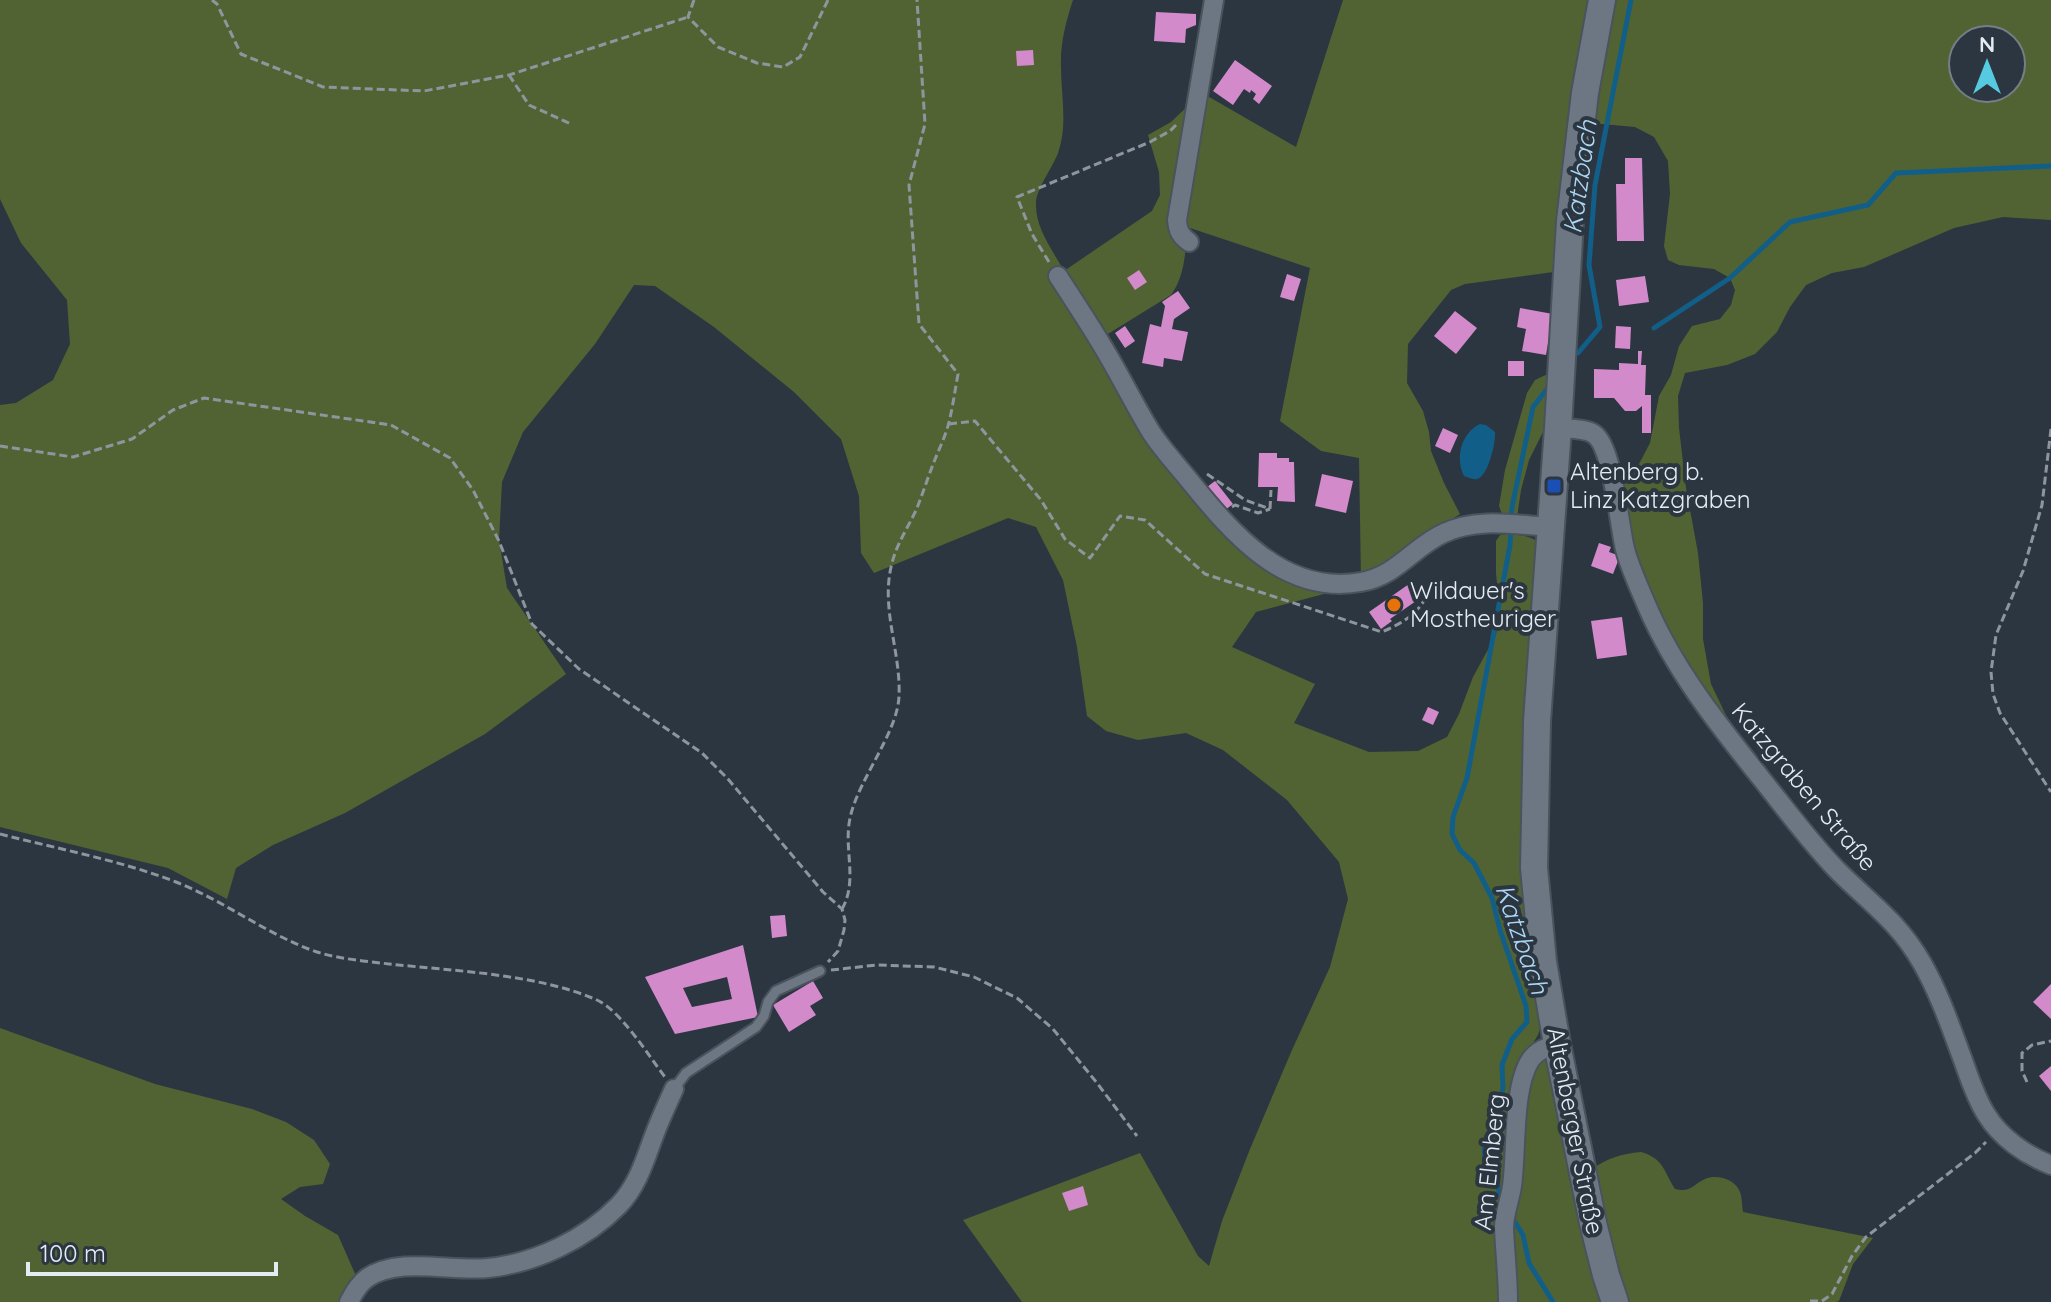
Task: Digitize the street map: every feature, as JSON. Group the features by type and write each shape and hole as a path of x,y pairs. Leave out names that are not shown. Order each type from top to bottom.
{"street":[{"path":"1189,242 1181,236 1177,220 1214,0"},
{"name":"Altenberger Straße","path":"1602,0 1574,174 1537,721 1534,868 1543,962 1557,1044 1593,1223 1615,1302"},
{"path":"1058,276 1106,351 1152,433 1218,516 1247,546 1271,563 1302,578 1343,585 1366,581 1388,572 1442,533 1469,524 1552,527"},
{"name":"Katzgraben Straße","path":"1558,428 1594,433 1603,445 1625,550 1669,652 1716,721 1800,827 1836,869 1892,921 1908,941 1938,997 1985,1113 1998,1131 2022,1150 2051,1165"},
{"name":"Am Elmberg","path":"1508,1302 1504,1225 1524,1073 1532,1057 1542,1049 1557,1044"},
{"path":"349,1302 366,1279 393,1268 488,1268 542,1254 599,1224 633,1188 674,1089"}],"lane":[{"path":"674,1089 686,1073 756,1027 776,991 820,971"}],"path":[{"path":"212,0 217,4 241,54 323,87 424,91 509,75 688,17"},
{"path":"688,17 694,0"},
{"path":"688,17 718,47 757,63 783,67 800,57 828,0"},
{"path":"842,909 849,897 851,878 847,837 850,816 893,722 899,700 899,678 888,600 892,563 949,424 958,374 919,324 909,185 925,124 917,0"},
{"path":"509,75 529,105 571,124"},
{"path":"1058,276 1032,234 1017,197 1150,142 1170,131 1195,107"},
{"path":"0,446 73,457 132,439 173,410 204,398 391,425 450,458 473,490 499,541 532,624 579,669 702,753 728,779 823,892 842,909 845,920 838,951 820,971"},
{"path":"949,424 975,421 1041,500 1065,539 1090,558 1120,516 1145,520 1205,574 1382,632 1400,624 1422,606 1434,584"},
{"path":"2051,429 2042,505 2023,571 1996,635 1991,672 1993,694 2000,713 2051,792"},
{"path":"1177,466 1182,463 1202,470 1245,500 1270,509"},
{"path":"1270,509 1271,490"},
{"path":"1235,505 1258,513 1270,509"},
{"path":"0,834 123,865 176,882 289,941 319,953 526,980 558,986 595,999 610,1007 674,1089"},
{"path":"820,971 877,965 934,967 974,977 1017,998 1053,1029 1137,1136"},
{"path":"2027,1082 2022,1071 2022,1053 2032,1045 2051,1041"},
{"path":"1810,1301 1822,1301 1832,1294 1866,1237 1975,1153 1998,1131"}],"green space":[{"path":"0,0 1073,0 1061,50 1061,142 1036,203 1041,230 1064,271 1152,211 1160,195 1159,172 1148,135 1171,122 1191,103 1183,147 1186,246 1179,281 1171,295 1103,337 1051,279 1230,537 1339,590 1256,612 1232,647 1315,684 1294,723 1369,752 1418,751 1447,737 1473,677 1496,635 1499,605 1496,541 1500,535 1516,535 1527,536 1541,544 1522,791 1523,866 1541,1025 1522,1061 1503,1302 1022,1302 963,1220 1140,1153 1198,1256 1209,1266 1222,1221 1250,1149 1330,967 1348,899 1339,862 1287,800 1223,750 1186,733 1138,740 1106,731 1087,716 1063,580 1036,527 1008,518 874,573 861,553 859,496 841,439 794,392 714,327 655,286 634,285 595,344 523,432 502,482 499,540 507,588 566,674 485,734 345,813 273,845 236,868 227,899 168,868 0,827 0,405 16,403 53,380 70,344 67,300 21,243 0,199"},
{"path":"1343,0 1594,0 1561,271 1465,284 1451,290 1408,344 1407,383 1423,411 1431,451 1460,514 1389,568 1361,578 1359,458 1321,451 1280,421 1310,268 1184,226 1204,94 1296,147"},
{"path":"1612,0 2051,0 2051,220 2003,217 1954,228 1864,267 1832,273 1806,285 1777,332 1755,354 1727,365 1685,373 1678,396 1679,428 1698,553 1703,639 1711,684 1734,732 1668,638 1633,555 1619,475 1639,464 1650,443 1659,396 1671,375 1679,346 1692,326 1720,319 1731,305 1735,290 1730,278 1714,269 1679,265 1668,260 1664,246 1670,194 1668,161 1654,137 1635,127 1591,123"},
{"path":"1550,373 1546,426 1529,460 1517,517 1503,517 1499,506 1505,470 1527,393 1535,380"},
{"path":"0,1028 155,1084 252,1109 286,1122 314,1140 330,1164 323,1184 300,1187 281,1199 338,1235 356,1276 342,1302 0,1302"},
{"path":"1549,1056 1606,1302 1511,1302 1510,1232 1522,1113 1533,1065"},
{"path":"1641,1152 1659,1162 1675,1189 1689,1189 1705,1179 1720,1177 1738,1188 1743,1212 1873,1238 1853,1264 1839,1301 1625,1302 1592,1169 1615,1157"}],"water":[{"path":"1480,424 1495,432 1495,437 1485,472 1474,479 1464,476 1460,454 1468,433"}],"building":[{"path":"1156,12 1196,14 1196,25 1186,29 1185,43 1154,41"},
{"path":"1033,50 1034,65 1017,66 1016,51"},
{"path":"1235,60 1272,86 1259,104 1253,99 1256,94 1251,90 1250,93 1244,89 1233,105 1213,91"},
{"path":"1625,158 1642,158 1644,241 1617,241 1616,184 1625,184"},
{"path":"1139,270 1147,282 1135,290 1127,278"},
{"path":"1287,274 1301,279 1294,301 1280,297"},
{"path":"1645,276 1649,302 1619,306 1616,280"},
{"path":"1178,291 1190,308 1174,319 1172,329 1188,332 1182,361 1164,358 1163,367 1142,363 1150,324 1161,327 1165,306 1162,302"},
{"path":"1520,308 1553,314 1546,355 1522,351 1526,329 1517,327"},
{"path":"1455,311 1477,328 1456,354 1434,336"},
{"path":"1125,326 1135,341 1125,348 1115,333"},
{"path":"1616,326 1631,327 1630,349 1615,348"},
{"path":"1638,351 1642,351 1641,365 1646,365 1645,395 1651,395 1651,433 1642,433 1642,406 1636,411 1625,411 1614,398 1594,398 1594,369 1619,370 1619,363 1638,364"},
{"path":"1508,361 1524,361 1524,376 1508,376"},
{"path":"1443,428 1458,435 1450,453 1435,446"},
{"path":"1259,453 1277,453 1277,458 1289,458 1289,462 1294,462 1295,502 1277,501 1278,487 1258,487"},
{"path":"1322,474 1353,481 1346,513 1315,506"},
{"path":"1215,481 1233,504 1225,510 1207,487"},
{"path":"1599,543 1611,547 1609,552 1620,556 1613,574 1591,566"},
{"name":"Wildauer's Mostheuriger","path":"1409,584 1419,599 1381,629 1369,612"},
{"path":"1622,617 1627,655 1597,659 1591,621"},
{"path":"1428,707 1439,712 1433,725 1422,720"},
{"path":"785,915 787,936 772,938 770,916"},
{"path":"743,945 758,1017 675,1034 645,977","holes":["727,977 732,999 692,1007 683,988"]},
{"path":"813,981 823,998 810,1006 816,1015 789,1032 773,1005"},
{"path":"2051,984 2051,1019 2033,1002"},
{"path":"2051,1066 2051,1091 2039,1076"},
{"path":"1083,1186 1088,1205 1069,1211 1062,1193"}],"waterway":[{"name":"Katzbach","path":"1578,353 1600,327 1589,265 1595,185 1631,0"},
{"path":"1654,328 1730,278 1790,222 1868,205 1896,173 2051,166"},
{"name":"Katzbach","path":"1502,1203 1497,1183 1485,1162 1484,1145 1503,1088 1502,1065 1512,1039 1527,1022 1526,1006 1492,898 1474,863 1460,850 1452,834 1453,817 1467,778 1510,545 1512,507 1533,407 1547,389"},
{"name":"Katzbach","path":"1510,1214 1523,1235 1529,1263 1553,1302"}],"place":[{"name":"Altenberg b. Linz Katzgraben","path":"1554,486"},
{"name":"Wildauer's Mostheuriger","path":"1394,605"}]}
